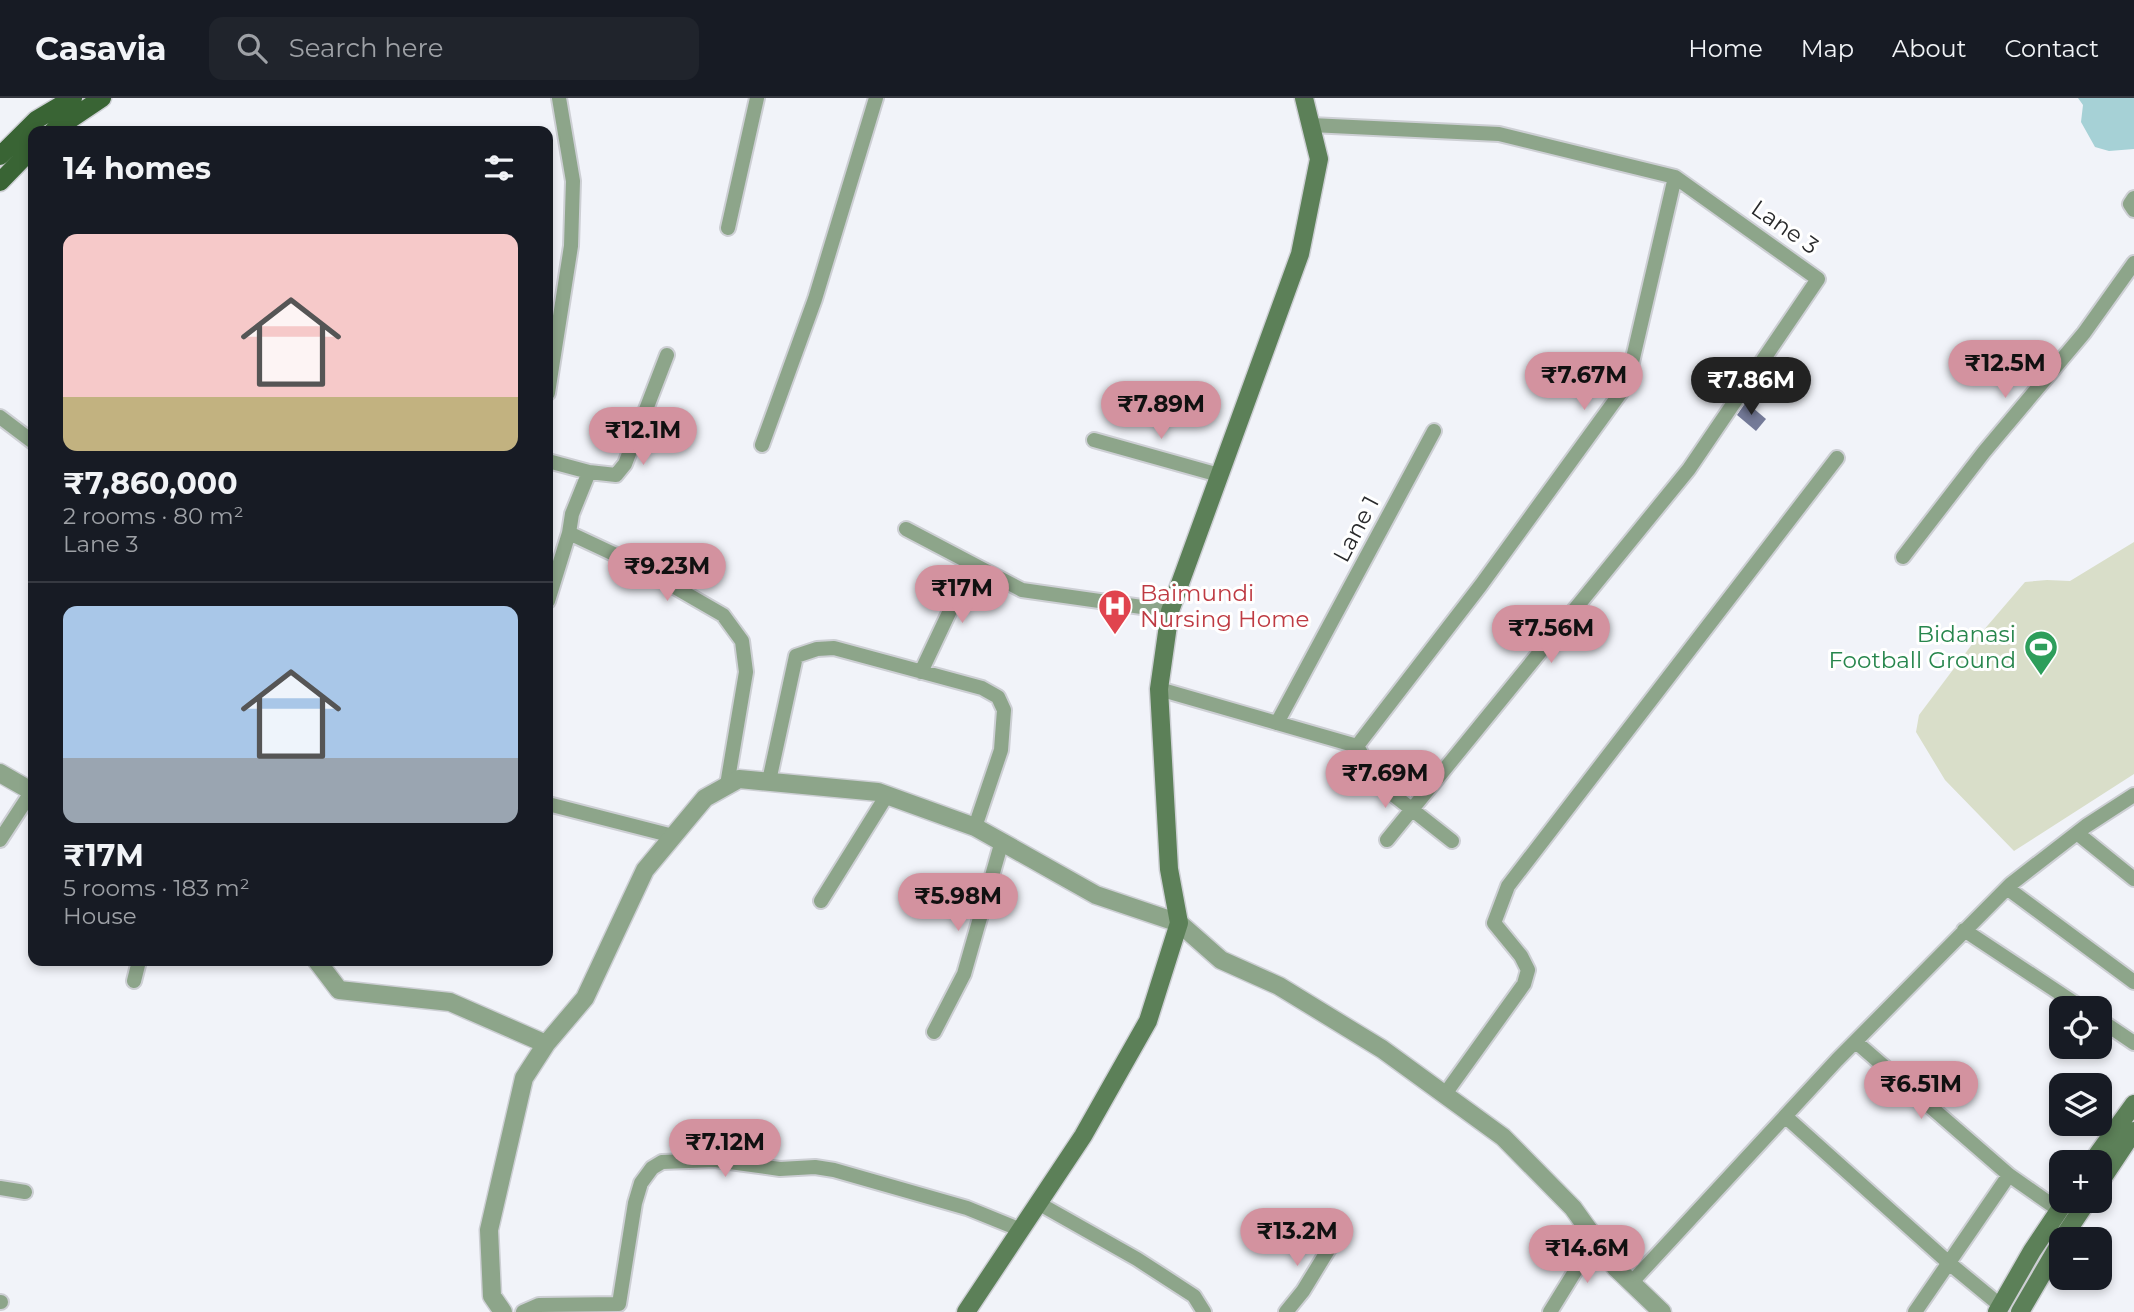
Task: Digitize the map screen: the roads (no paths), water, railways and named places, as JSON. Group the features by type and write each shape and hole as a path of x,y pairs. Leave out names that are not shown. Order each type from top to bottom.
{"main road":[{"path":"30,126 73,98"},
{"path":"60,126 102,98"},
{"path":"966,1312 1083,1136 1149,1021 1179,923 1170,869 1159,689 1170,611 1300,254 1319,159 1304,98"},
{"path":"0,156 28,128"},
{"path":"0,182 28,153"},
{"path":"2101,1150 2134,1104"},
{"path":"2112,1164 2134,1131"},
{"path":"1999,1309 2058,1213"},
{"path":"2020,1312 2049,1262"}],"street":[{"path":"553,362 572,246 573,181 559,98"},
{"path":"728,229 757,98"},
{"path":"762,445 815,299 876,98"},
{"path":"1311,125 1499,134 1675,177 1627,384 1481,585 1357,746"},
{"name":"Lane 3","path":"1411,809 1689,469 1818,279 1675,177"},
{"path":"2134,198 2130,204 2134,210"},
{"path":"1903,557 1984,453 2084,333 2134,263"},
{"path":"553,462 589,472 616,475 625,464 667,355"},
{"path":"0,417 28,438"},
{"name":"Lane 1","path":"1277,723 1434,432"},
{"path":"1094,440 1219,475"},
{"path":"1445,1094 1524,984 1528,970 1521,956 1494,923 1508,886 1837,458"},
{"path":"553,585 572,514 589,472"},
{"path":"906,529 1022,590 1170,611"},
{"path":"569,533 633,564 723,615 742,641 746,672 727,785"},
{"path":"921,672 972,564"},
{"path":"769,781 796,656 817,649 834,648 982,688 998,697 1004,710 1001,750 975,827"},
{"path":"1159,689 1357,746 1377,782 1452,841"},
{"path":"0,773 28,788"},
{"path":"503,1312 492,1296 489,1230 524,1079 546,1044 586,998 645,870 705,798 739,779 878,792 975,827 1096,895 1179,923 1221,960 1279,986 1382,1049 1503,1137 1573,1208 1616,1268 1662,1312"},
{"path":"821,901 887,795"},
{"path":"1631,1283 1856,1042 2007,888 2077,833 2134,795"},
{"path":"0,840 28,798"},
{"path":"553,805 673,836"},
{"path":"1387,840 1411,809"},
{"path":"2077,833 2134,879"},
{"path":"934,1032 964,974 1002,841"},
{"path":"2007,888 2134,982"},
{"path":"1964,930 2064,996"},
{"path":"134,981 138,966"},
{"path":"321,966 339,990 450,1002 546,1044"},
{"path":"2112,1028 2134,1043"},
{"path":"1856,1042 2009,1175 2049,1197"},
{"path":"1786,1117 1999,1309"},
{"path":"523,1312 539,1305 620,1308 635,1203 641,1183 652,1168 662,1162 715,1160 780,1169 815,1167 834,1170 967,1208 1021,1230"},
{"path":"1915,1312 2009,1175"},
{"path":"0,1188 25,1192"},
{"path":"1038,1203 1137,1259 1194,1296 1204,1312"},
{"path":"1550,1312 1595,1239"},
{"path":"1286,1312 1303,1291 1333,1242"}],"water":[{"path":"2078,98 2134,98 2134,149 2109,151 2095,147 2081,122 2083,105"}],"place":[{"name":"Baimundi Nursing Home","path":"1115,636"},
{"name":"Bidanasi Football Ground","path":"2041,677"}]}
